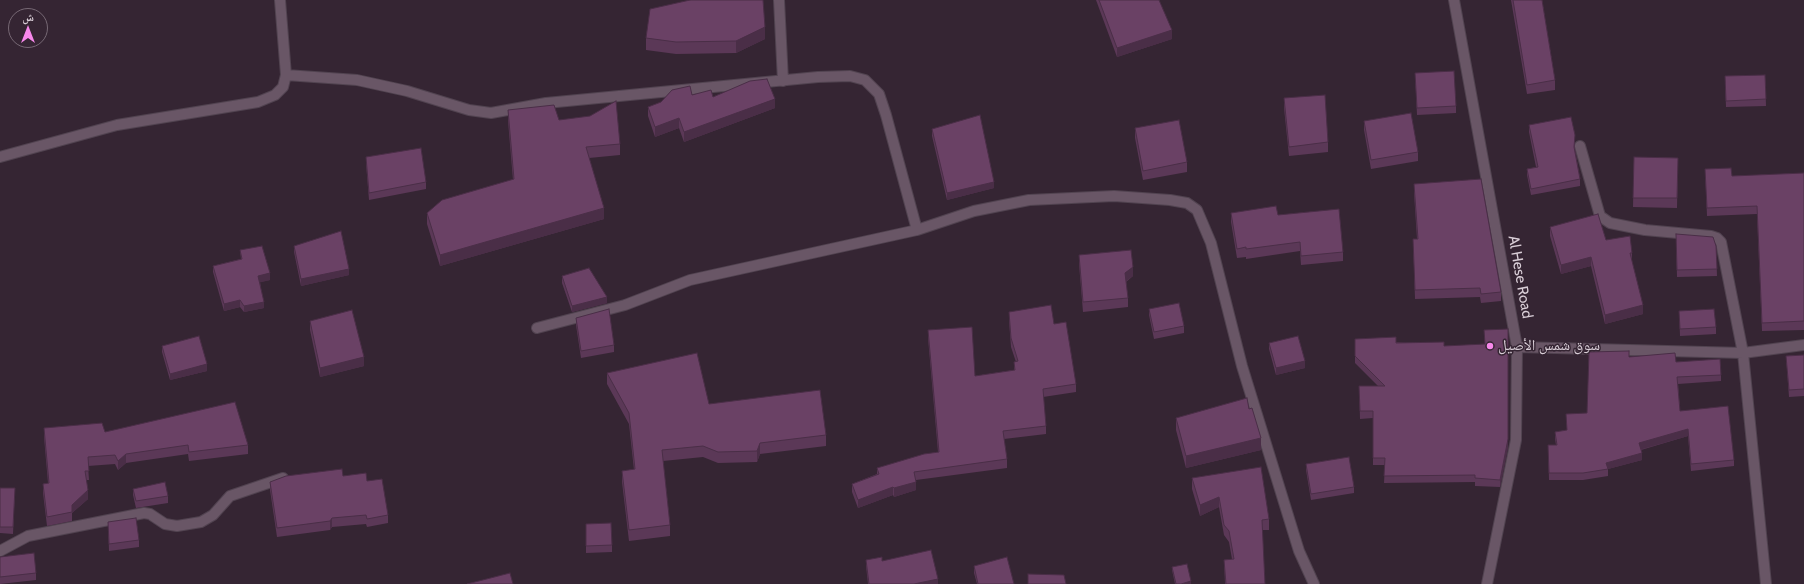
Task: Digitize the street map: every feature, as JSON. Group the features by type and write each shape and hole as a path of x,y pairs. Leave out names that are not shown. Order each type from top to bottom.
{"street":[{"path":"0,157 117,125 258,102 275,95 283,87 286,75 280,0"},
{"path":"779,0 783,81"},
{"name":"Al Hese Road","path":"1454,0 1517,347 1516,440 1487,584"},
{"path":"286,75 357,80 407,92 469,110 491,113 546,103 850,76 865,80 878,94 886,115 917,230"},
{"path":"1580,146 1600,216 1610,223 1645,230 1711,236 1717,238 1721,242 1743,353 1766,584"},
{"path":"538,328 625,305 690,280 917,230 974,211 1030,200 1114,196 1170,200 1187,203 1197,210 1211,242 1242,366 1299,551 1314,584"},
{"path":"1517,347 1743,353 1804,345"},
{"path":"0,551 28,536 144,513 150,514 165,524 177,526 201,522 213,515 230,496 289,476"}],"building":[{"path":"690,0 763,0 765,27 736,41 676,42 646,38 650,9"},
{"path":"1099,0 1159,0 1172,30 1117,48"},
{"path":"1513,0 1542,0 1555,80 1527,85"},
{"path":"1454,71 1456,106 1417,108 1415,73"},
{"path":"1765,75 1766,99 1726,101 1725,76"},
{"path":"767,79 775,99 684,132 679,118 655,127 648,107 661,102 672,90 690,86 692,95 711,90 713,97 750,81"},
{"path":"1325,95 1328,142 1289,147 1284,98"},
{"path":"616,101 620,144 586,147 604,208 440,255 427,213 442,200 514,179 508,110 554,105 559,120 590,116"},
{"path":"1411,113 1418,152 1371,160 1364,121"},
{"path":"980,115 994,182 947,193 932,129"},
{"path":"1571,117 1575,135 1574,147 1580,179 1531,189 1527,169 1538,167 1529,125"},
{"path":"1179,120 1187,162 1143,171 1135,128"},
{"path":"421,148 426,182 369,193 366,157"},
{"path":"1634,157 1678,158 1677,198 1633,198"},
{"path":"1731,168 1732,176 1804,173 1804,321 1762,323 1757,206 1707,208 1705,169"},
{"path":"1481,179 1501,292 1481,294 1480,288 1415,290 1413,239 1418,239 1414,184"},
{"path":"1276,206 1278,215 1339,209 1343,252 1301,256 1300,242 1237,249 1231,213"},
{"path":"1598,214 1606,240 1630,236 1632,253 1630,253 1643,305 1605,315 1591,257 1561,265 1550,227"},
{"path":"341,231 349,269 301,279 294,246"},
{"path":"1676,234 1713,237 1716,246 1717,269 1677,270"},
{"path":"262,246 270,273 258,276 264,302 244,306 240,300 224,304 213,266 242,259 240,250"},
{"path":"1131,250 1133,267 1125,273 1128,298 1083,302 1079,255"},
{"path":"589,268 607,297 572,306 562,276"},
{"path":"1179,303 1184,326 1154,332 1149,309"},
{"path":"1051,305 1054,324 1066,322 1076,384 1043,389 1046,426 1003,431 1007,459 914,472 916,482 893,487 858,500 852,484 879,474 877,468 924,454 939,452 928,330 972,327 975,376 1015,370 1014,362 1018,361 1011,338 1009,312"},
{"path":"609,309 614,345 581,351 576,318"},
{"path":"1714,309 1716,327 1680,329 1679,311"},
{"path":"352,310 364,357 320,368 310,321"},
{"path":"1508,329 1508,439 1500,480 1475,478 1475,475 1384,476 1385,458 1373,458 1373,411 1360,411 1359,386 1385,386 1355,356 1355,339 1396,337 1396,343 1444,342 1444,346 1485,344 1484,330"},
{"path":"199,336 207,364 170,374 162,346"},
{"path":"1298,336 1305,361 1276,368 1269,343"},
{"path":"1629,351 1629,357 1675,353 1676,362 1720,359 1721,375 1677,377 1680,411 1728,406 1734,460 1691,464 1688,429 1639,443 1642,453 1606,463 1608,469 1583,473 1549,473 1548,445 1557,445 1555,432 1567,430 1566,414 1587,413 1589,352"},
{"path":"697,353 709,404 820,390 826,435 760,443 757,451 718,452 703,446 662,450 670,525 629,530 622,471 635,469 629,413 607,373"},
{"path":"1804,355 1804,389 1789,390 1786,356"},
{"path":"1247,398 1249,409 1252,408 1261,438 1186,456 1176,418"},
{"path":"235,402 248,445 189,452 188,445 126,454 118,461 115,455 88,457 89,471 85,471 88,490 72,505 72,512 47,517 43,484 49,483 44,428 102,423 105,432"},
{"path":"1349,457 1354,487 1311,494 1306,464"},
{"path":"1261,467 1269,519 1262,520 1265,584 1226,584 1224,560 1234,559 1229,531 1224,525 1219,497 1200,505 1192,478"},
{"path":"342,469 343,476 366,473 367,481 382,479 388,515 367,519 366,515 332,518 330,521 277,528 270,482 286,476"},
{"path":"165,482 168,496 136,501 133,489"},
{"path":"0,488 15,488 13,527 0,527"},
{"path":"136,518 139,540 109,544 108,522"},
{"path":"611,523 612,545 586,546 586,524"},
{"path":"931,550 938,579 914,584 869,584 866,560 882,557 882,561"},
{"path":"34,553 36,573 0,577 0,557"},
{"path":"1007,557 1014,584 978,584 974,566"},
{"path":"1187,564 1191,581 1176,584 1172,567"},
{"path":"510,573 513,584 467,584"},
{"path":"1028,574 1064,575 1066,584 1028,584"}],"place":[{"name":"سوق شمس الأصيل","path":"1490,346"}]}
